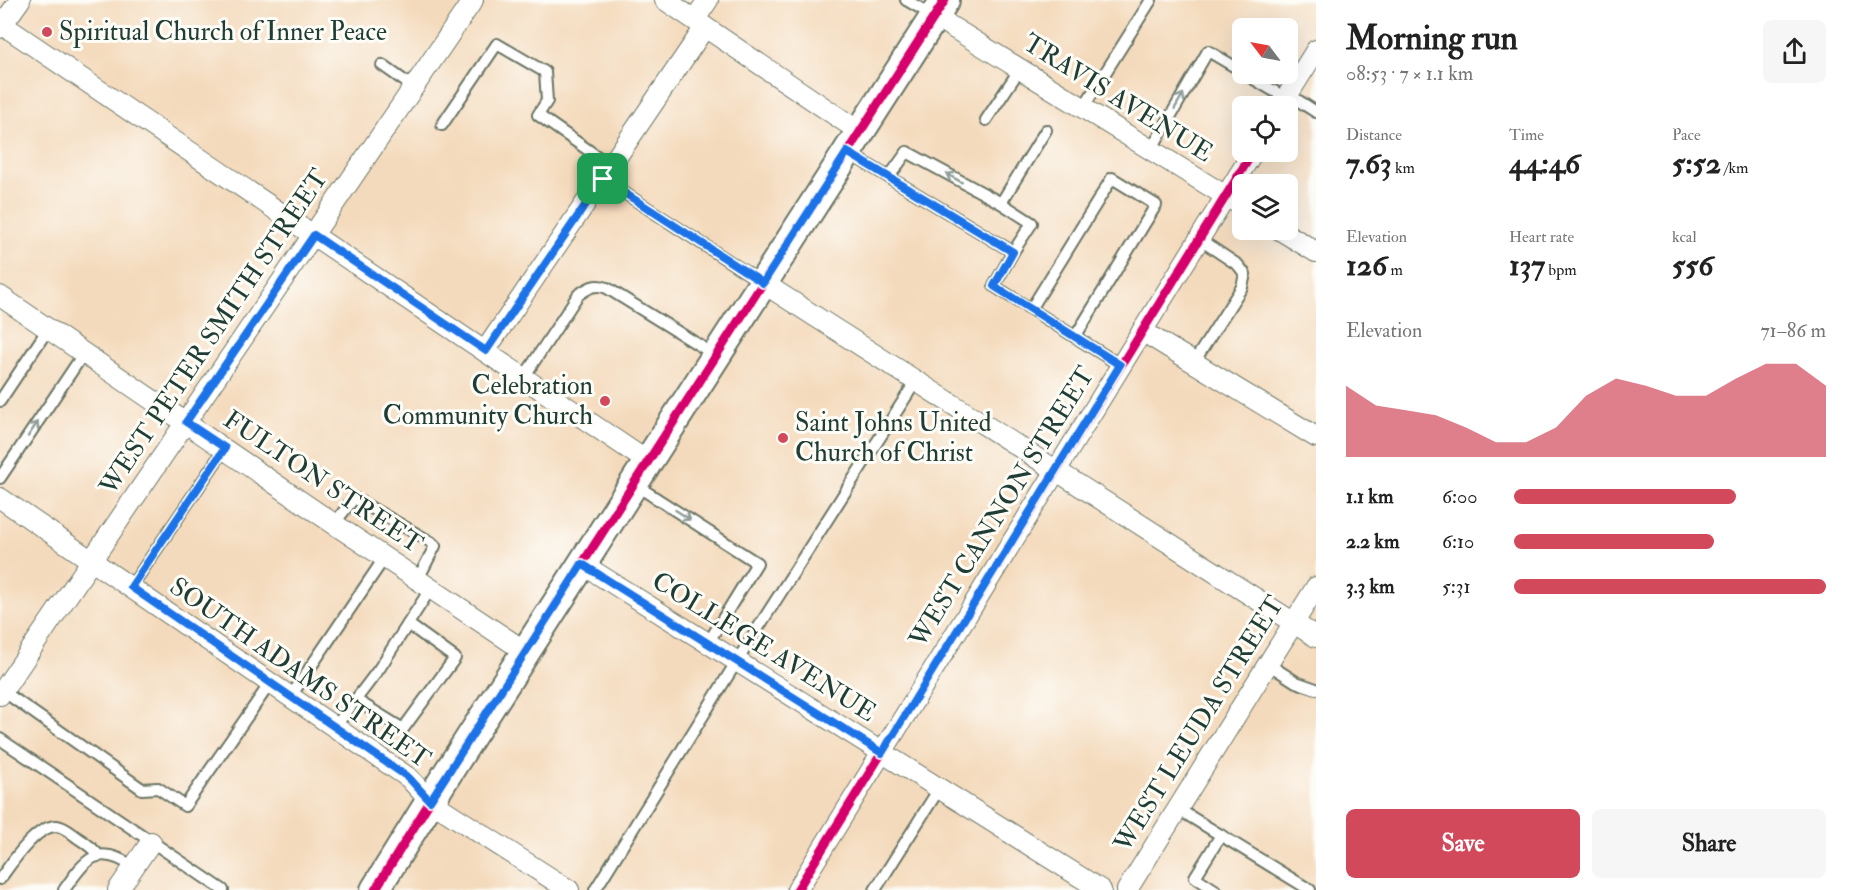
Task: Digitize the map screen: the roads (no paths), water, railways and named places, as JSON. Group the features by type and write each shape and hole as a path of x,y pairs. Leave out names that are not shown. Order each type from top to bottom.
{"street":[{"path":"20,0 1,25 524,377 641,473"},
{"name":"WEST PETER SMITH STREET","path":"1,693 473,0"},
{"path":"665,0 700,23 854,142"},
{"path":"486,351 607,172 700,23 708,0"},
{"path":"375,890 940,8"},
{"name":"TRAVIS AVENUE","path":"940,8 1020,69 1232,200"},
{"path":"1287,96 1316,50"},
{"name":"WEST CANNON STREET","path":"797,890 1199,239 1232,203"},
{"path":"1296,240 1316,252"},
{"path":"763,283 1316,637"},
{"name":"FULTON STREET","path":"2,300 84,352 334,524 526,652"},
{"path":"1142,331 1316,437"},
{"name":"SOUTH ADAMS STREET","path":"0,498 409,778 430,801 569,890"},
{"name":"COLLEGE AVENUE","path":"582,564 1101,890"},
{"name":"WEST LEUDA STREET","path":"1127,890 1316,587"},
{"path":"118,890 151,842"}],"lane":[{"path":"906,0 940,8"},
{"path":"1083,108 1151,0"},
{"path":"442,125 497,44 544,72 547,101 538,115 607,172 763,283"},
{"path":"1151,150 1208,51 1232,65"},
{"path":"382,65 413,87"},
{"path":"986,120 1020,69"},
{"path":"1262,84 1279,96"},
{"path":"1298,105 1316,112"},
{"path":"1001,203 1046,130"},
{"path":"854,142 889,177 1013,252"},
{"path":"889,177 908,152 1001,203 1032,223 994,286 1120,365"},
{"path":"1031,309 1112,178 1156,205 1075,337"},
{"path":"1194,362 1242,287 1245,274 1238,265 1199,239"},
{"path":"524,377 578,295 588,288 599,285 716,356"},
{"path":"0,401 48,329"},
{"path":"0,478 84,352"},
{"path":"595,890 737,661 916,381"},
{"path":"131,587 225,448"},
{"path":"641,473 757,563 708,643"},
{"path":"334,524 354,498 432,542 435,546 425,584 408,624 335,727"},
{"path":"291,696 385,556"},
{"path":"356,700 403,729 455,658 408,624"},
{"path":"1268,664 1296,682 1316,689"},
{"path":"1,693 142,789 158,788 185,806 271,682"},
{"path":"0,739 223,890"},
{"path":"875,890 939,789"},
{"path":"1178,809 1310,890"},
{"path":"0,879 32,840 42,832 56,826 63,828 88,845 99,856"},
{"path":"1215,890 1195,877 1221,835"},
{"path":"64,890 84,862 99,856 115,855 134,867"}],"place":[{"name":"Spiritual Church of Inner Peace","path":"47,32"},
{"name":"Celebration Community Church","path":"605,401"},
{"name":"Saint Johns United Church of Christ","path":"783,438"}]}
